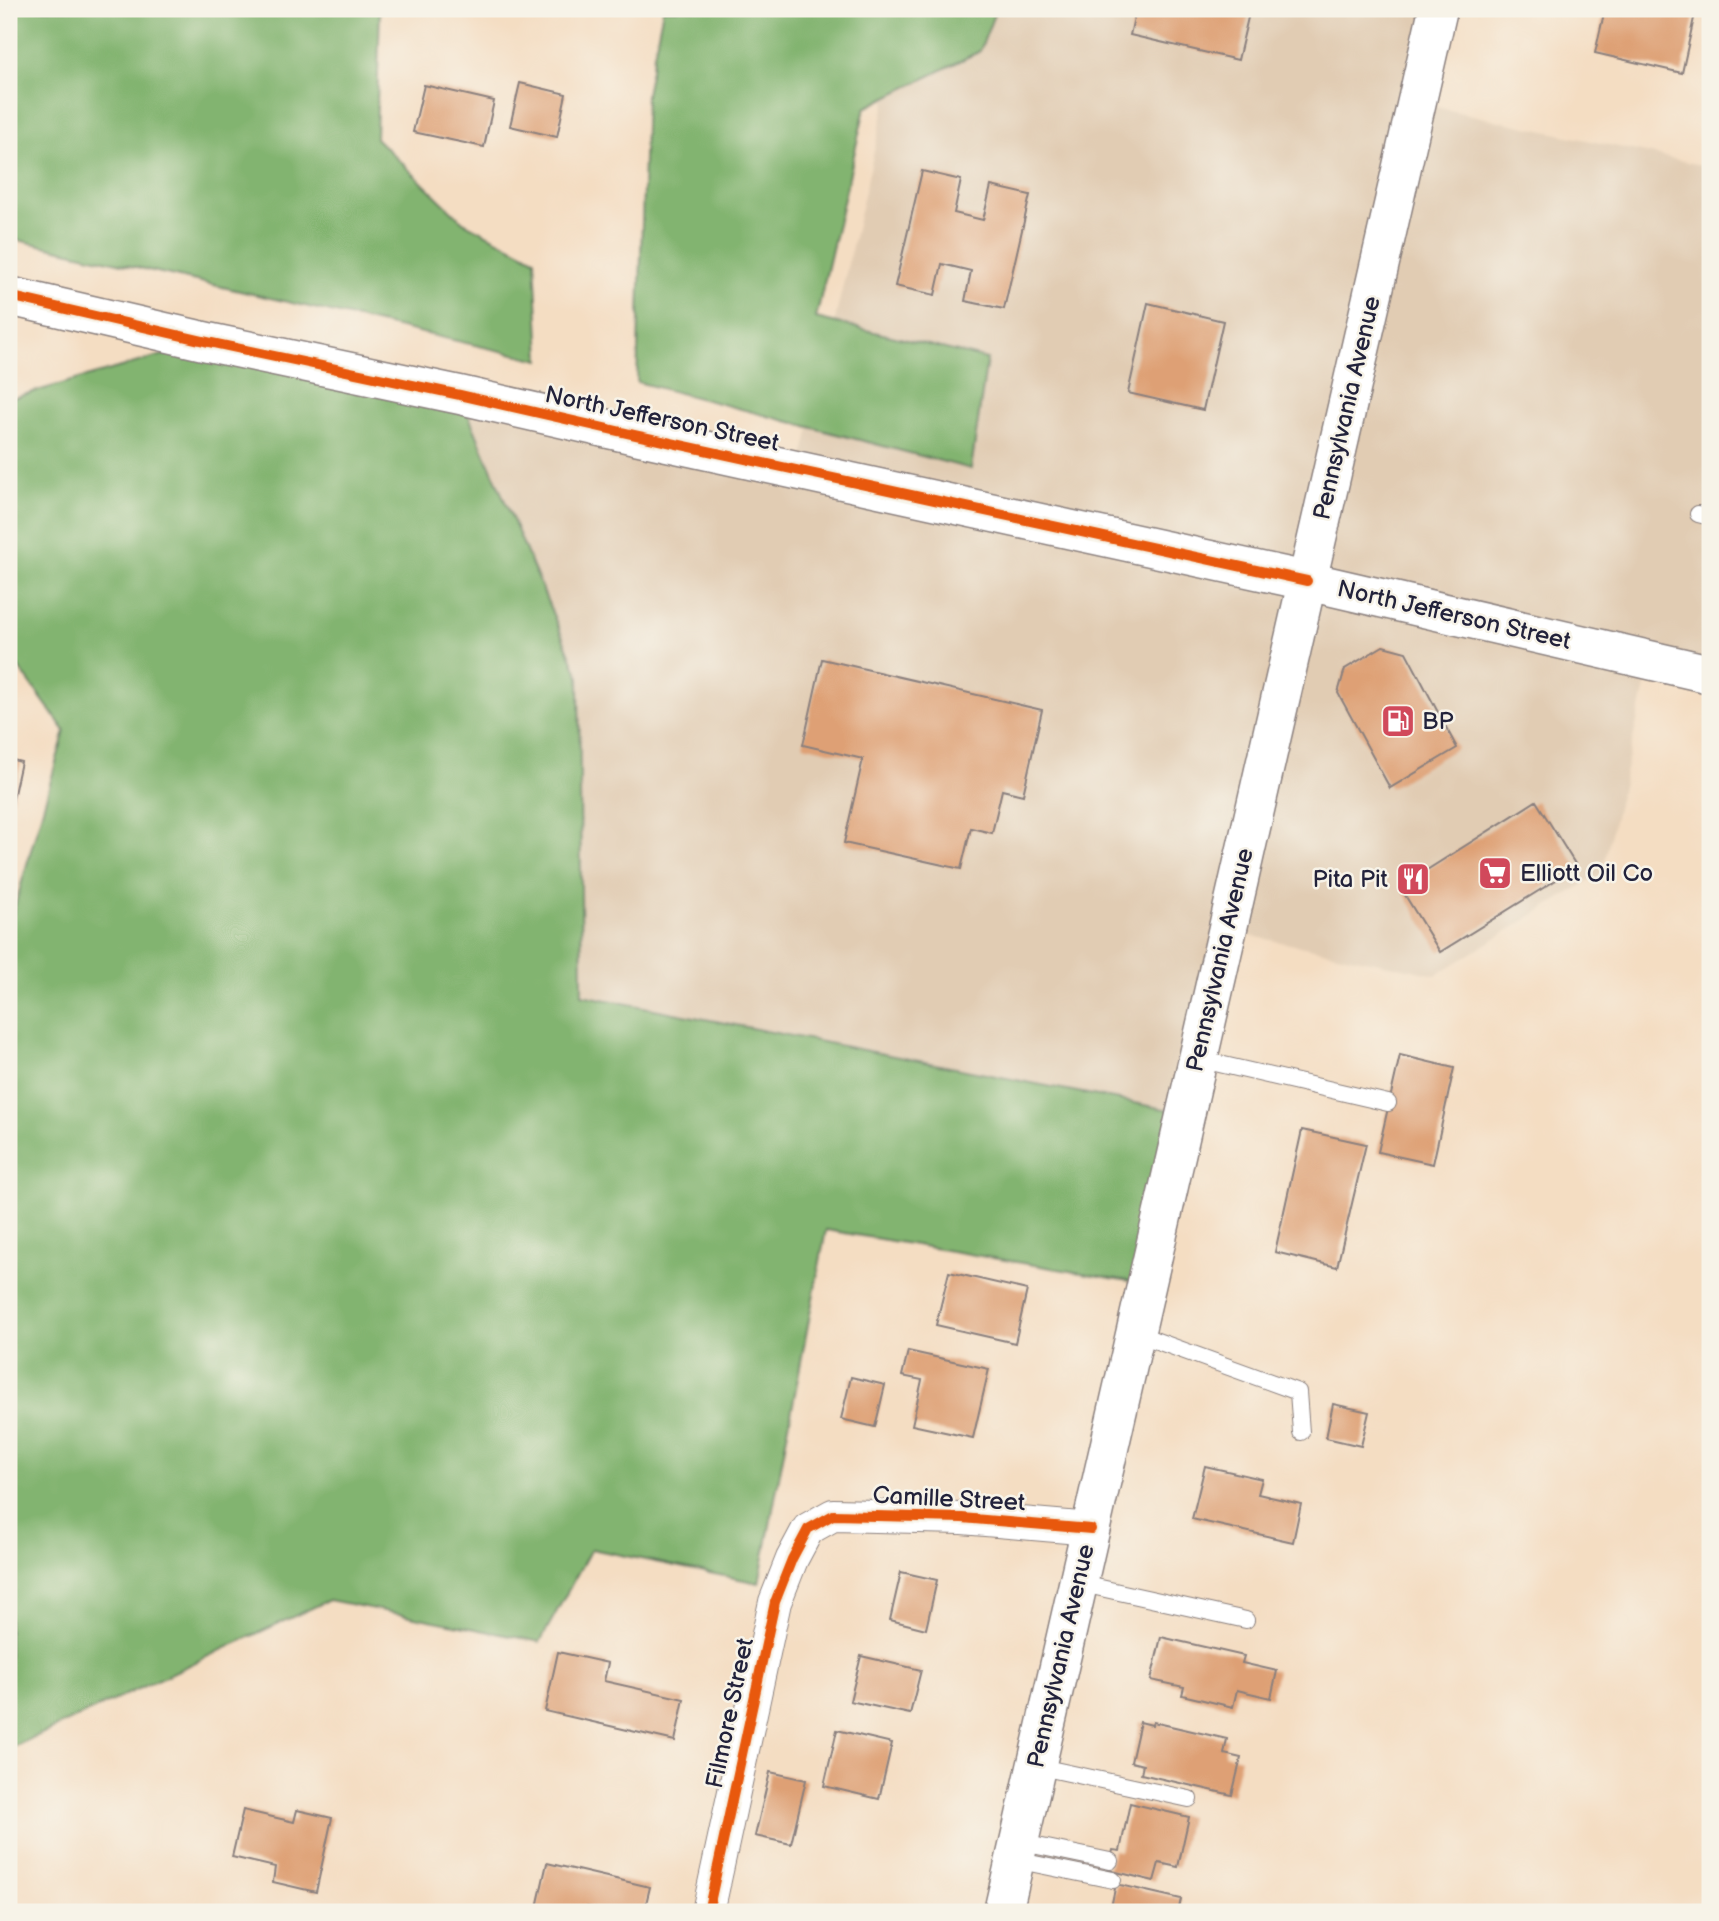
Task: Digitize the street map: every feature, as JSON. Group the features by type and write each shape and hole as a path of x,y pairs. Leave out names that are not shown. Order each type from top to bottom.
{"main road":[{"name":"Pennsylvania Avenue","path":"1007,1911 1036,1766 1438,9"},
{"name":"North Jefferson Street","path":"9,296 208,342 1307,581 1710,674"}],"street":[{"name":"Camille Street","path":"808,1529 833,1515 962,1518 1091,1529"},
{"name":"Filmore Street","path":"708,1912 775,1602 792,1559 808,1529"}],"lane":[{"path":"1198,1059 1388,1104"},
{"path":"1135,1333 1298,1392 1301,1432"},
{"path":"1078,1583 1246,1620"},
{"path":"1036,1766 1189,1799"},
{"path":"1017,1851 1110,1861"},
{"path":"1017,1851 1113,1880"}],"shaded area":[{"path":"907,9 1438,9 1417,103 1710,167 1710,674 1651,661 1602,873 1436,975 1228,931 1185,1113 582,996 579,676 460,395 800,471"}],"green space":[{"path":"9,9 380,9 376,138 463,222 535,259 540,360 9,238"},
{"path":"663,9 996,9 980,51 865,108 816,318 987,359 971,469 637,382 646,94"},
{"path":"208,342 460,395 579,676 582,995 1185,1113 1147,1284 826,1230 759,1583 591,1549 540,1642 329,1600 9,1749 9,927 65,731 9,654 9,399"}],"building":[{"path":"1136,9 1250,9 1238,60 1130,35"},
{"path":"1605,9 1696,9 1682,73 1595,53"},
{"path":"520,83 566,94 557,137 510,126"},
{"path":"424,85 494,101 484,147 413,132"},
{"path":"922,171 961,180 954,213 983,220 991,186 1030,195 1004,309 965,301 971,271 942,264 935,295 895,286"},
{"path":"1148,303 1223,321 1203,410 1128,393"},
{"name":"BP","path":"1383,646 1406,652 1457,748 1390,788 1338,693 1345,669"},
{"path":"822,659 1042,710 1023,795 1002,790 992,833 971,828 961,869 844,843 863,759 803,745"},
{"path":"9,759 21,762 10,812 9,812"},
{"name":"Elliott Oil Co","path":"1536,801 1577,867 1440,952 1400,887"},
{"path":"1400,1055 1454,1068 1433,1164 1378,1152"},
{"path":"1302,1130 1366,1144 1337,1267 1275,1252"},
{"path":"949,1272 1027,1290 1015,1343 936,1325"},
{"path":"908,1351 989,1369 973,1438 912,1425 922,1380 902,1376"},
{"path":"851,1377 885,1385 875,1427 841,1419"},
{"path":"1333,1404 1369,1412 1361,1446 1326,1438"},
{"path":"1205,1466 1262,1479 1258,1494 1301,1504 1293,1542 1192,1519"},
{"path":"901,1572 937,1580 926,1629 890,1620"},
{"path":"1161,1637 1244,1656 1242,1663 1277,1671 1271,1698 1237,1690 1233,1707 1182,1695 1184,1687 1151,1680"},
{"path":"558,1652 608,1663 604,1681 684,1699 675,1741 545,1711"},
{"path":"861,1656 921,1670 910,1714 850,1701"},
{"path":"1140,1722 1152,1725 1153,1722 1227,1739 1224,1754 1241,1758 1232,1795 1141,1774 1143,1765 1131,1762"},
{"path":"837,1730 892,1743 879,1799 824,1786"},
{"path":"770,1772 806,1780 791,1844 755,1836"},
{"path":"1130,1803 1189,1817 1178,1867 1159,1863 1154,1881 1108,1870 1113,1850 1120,1851"},
{"path":"243,1810 294,1822 297,1810 332,1818 316,1892 273,1882 275,1867 232,1857"},
{"path":"547,1863 650,1887 644,1912 612,1912 587,1907 586,1912 536,1912"},
{"path":"1116,1884 1181,1899 1178,1912 1110,1912"}],"cycle path":[{"path":"9,296 208,342 1307,581"},
{"path":"708,1912 775,1602 792,1559 808,1529 833,1515 962,1518 1091,1529"}],"place":[{"name":"BP","path":"1398,721"},
{"name":"Elliott Oil Co","path":"1495,873"},
{"name":"Pita Pit","path":"1413,879"}]}
